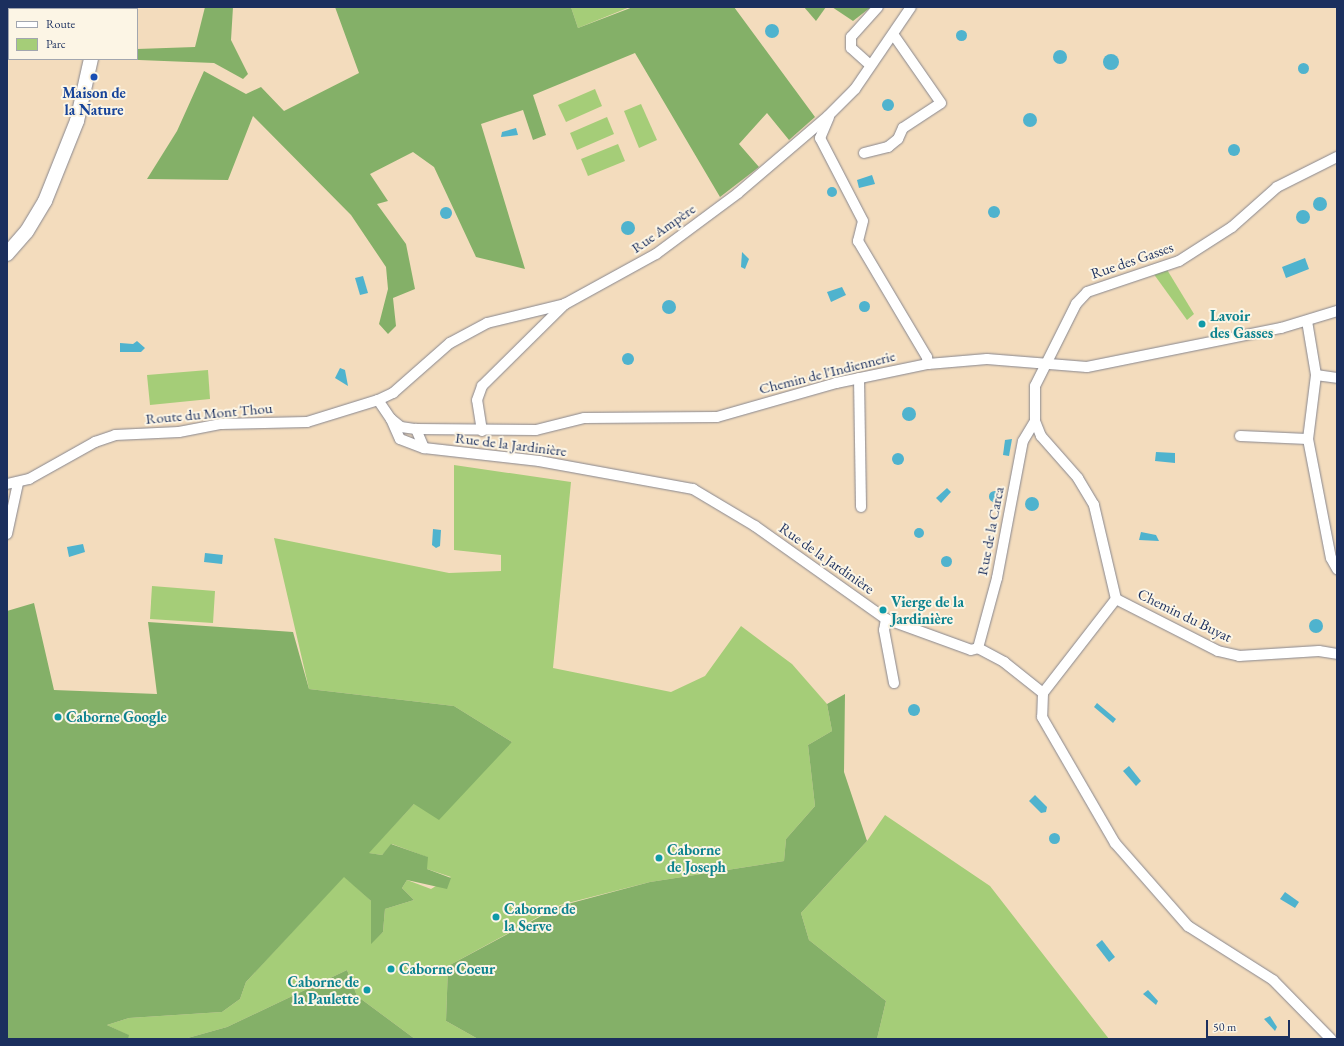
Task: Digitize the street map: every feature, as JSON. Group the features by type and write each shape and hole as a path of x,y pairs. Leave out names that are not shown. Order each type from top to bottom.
{"street":[{"path":"869,64 851,48 851,37 878,7"},
{"name":"Rue Ampère","path":"378,400 393,393 450,343 488,323 565,304 656,254 738,193 828,116 855,89 869,64 893,34 911,7"},
{"path":"864,153 888,147 898,139 903,128 941,103 893,34"},
{"path":"7,254 27,231 45,201 77,121 91,60"},
{"path":"828,116 820,138 863,221 858,241 927,357 928,364"},
{"name":"Rue des Gasses","path":"1044,365 1076,304 1087,292 1179,261 1232,227 1277,187 1337,157"},
{"path":"378,400 392,419 401,427 416,429 482,431 477,400 482,386 565,304"},
{"name":"Chemin de l'Indiennerie","path":"482,431 536,430 584,418 717,417 859,378 928,364 987,359 1044,365 1087,367 1307,321 1337,311"},
{"path":"1307,321 1316,375 1308,439 1332,558 1337,569"},
{"path":"1044,365 1035,386 1035,421 1041,436 1078,478 1094,505 1116,599 1043,694 1042,717 1115,843 1188,926 1273,980 1331,1039"},
{"path":"1316,375 1337,378"},
{"path":"859,378 861,507"},
{"name":"Route du Mont Thou","path":"7,484 18,483 60,465 95,442 115,435 179,432 221,424 307,422 378,400"},
{"name":"Rue de la Jardinière","path":"392,419 400,439 424,448 539,461 693,489 755,526 886,619 971,650 978,648 1004,662 1043,694"},
{"name":"Rue de la Carca","path":"978,648 997,578 1023,441 1035,421"},
{"path":"416,429 424,448"},
{"path":"1240,436 1308,439"},
{"path":"7,534 18,483"},
{"name":"Chemin du Buyat","path":"1116,599 1218,651 1239,656 1319,651 1337,654"},
{"path":"886,619 884,630 894,683"}],"green space":[{"path":"205,7 233,7 231,40 248,74 243,79 214,63 138,60 138,49 195,47"},
{"path":"335,7 571,7 578,28 633,7 734,7 815,117 789,140 767,113 739,144 759,167 720,197 635,53 533,95 546,135 533,140 523,110 481,124 525,269 476,257 434,167 413,152 370,174 388,201 377,204 406,244 415,289 393,298 396,326 388,334 379,324 388,289 386,267 351,215 253,116 228,180 147,179 177,131 204,71 246,94 261,87 284,111 359,73"},
{"path":"571,7 630,7 578,28"},
{"path":"804,7 826,7 816,21"},
{"path":"832,7 871,7 853,21"},
{"path":"595,89 602,106 566,122 558,105"},
{"path":"641,104 657,140 639,148 624,111"},
{"path":"607,117 614,134 577,150 570,133"},
{"path":"618,144 625,161 588,176 581,159"},
{"path":"1166,268 1194,314 1187,320 1153,273"},
{"path":"208,370 210,399 150,405 147,375"},
{"path":"454,465 571,482 553,668 671,692 705,676 741,626 792,664 827,704 832,731 808,745 815,806 786,839 784,861 650,882 560,905 448,966 446,1021 478,1039 415,1039 357,996 347,970 227,1027 184,1039 128,1039 128,1035 107,1025 129,1018 222,1012 240,999 246,982 344,876 371,901 371,943 383,932 385,909 414,900 402,888 407,880 431,889 451,877 427,869 427,857 392,844 382,855 368,853 414,804 512,742 454,706 309,689 274,538 449,573 501,571 501,555 454,550"},
{"path":"152,586 215,591 213,623 150,619"},
{"path":"34,603 54,690 157,694 148,622 293,632 309,689 454,706 512,742 439,820 414,804 369,853 382,855 391,844 428,857 427,869 451,878 447,889 407,880 402,888 414,900 385,909 383,932 371,944 371,901 344,877 246,982 240,999 222,1012 129,1018 107,1025 129,1035 128,1039 7,1039 7,611"},
{"path":"845,694 844,772 867,841 801,913 809,940 886,1001 877,1039 478,1039 446,1021 448,966 560,906 650,882 784,861 786,839 815,806 808,745 832,731 827,704"},
{"path":"885,815 990,886 1109,1039 877,1039 886,1001 809,940 801,913 867,841"},
{"path":"347,970 357,996 415,1039 184,1039 227,1027"}],"water":[{"path":"772,24 777,26 779,31 777,36 772,38 767,36 765,31 767,26"},
{"path":"961,29 965,31 967,35 965,39 961,41 957,39 955,35 957,31"},
{"path":"1060,50 1065,52 1067,57 1065,62 1060,64 1055,62 1053,57 1055,52"},
{"path":"1111,54 1118,59 1119,62 1114,69 1111,70 1104,65 1103,62 1108,55"},
{"path":"1301,63 1305,63 1307,64 1307,72 1301,73 1298,70 1298,66"},
{"path":"888,99 892,101 894,105 892,109 888,111 884,109 882,105 884,101"},
{"path":"1030,113 1035,115 1037,120 1035,125 1030,127 1025,125 1023,120 1025,115"},
{"path":"516,128 518,135 501,137 502,132"},
{"path":"1232,144 1236,144 1240,150 1236,156 1232,156 1228,152 1228,148"},
{"path":"872,175 875,184 859,188 857,180"},
{"path":"830,187 834,187 836,188 836,196 830,197 827,194 827,190"},
{"path":"1320,197 1325,199 1327,204 1325,209 1320,211 1315,209 1313,204 1315,199"},
{"path":"992,206 996,206 1000,212 996,218 992,218 988,214 988,210"},
{"path":"444,207 448,207 452,213 448,219 444,219 440,215 440,211"},
{"path":"1303,210 1308,212 1310,217 1308,222 1303,224 1298,222 1296,217 1298,212"},
{"path":"628,221 633,223 635,228 633,233 628,235 623,233 621,228 623,223"},
{"path":"742,252 749,259 745,269 741,267"},
{"path":"1305,258 1309,269 1286,278 1282,267"},
{"path":"363,276 368,293 360,295 355,278"},
{"path":"842,287 846,295 831,302 827,292"},
{"path":"669,300 674,302 676,307 674,312 669,314 664,312 662,307 664,302"},
{"path":"864,300 868,302 870,306 868,310 864,312 860,310 858,306 860,302"},
{"path":"137,341 145,348 141,352 120,352 120,343 133,344"},
{"path":"626,353 630,353 634,359 630,365 626,365 622,361 622,357"},
{"path":"340,368 345,370 348,386 335,378"},
{"path":"909,407 914,409 916,414 914,419 909,421 904,419 902,414 904,409"},
{"path":"1012,439 1009,456 1003,455 1005,440"},
{"path":"1156,452 1175,453 1175,463 1155,461"},
{"path":"896,453 900,453 904,459 900,465 896,465 892,461 892,457"},
{"path":"947,488 951,492 941,503 936,498"},
{"path":"994,490 998,492 1000,496 998,500 994,502 990,500 988,496 990,492"},
{"path":"1032,497 1037,499 1039,504 1037,509 1032,511 1027,509 1025,504 1027,499"},
{"path":"917,528 921,528 923,529 923,537 917,538 914,535 914,531"},
{"path":"433,529 441,530 440,546 436,548 432,545"},
{"path":"1141,532 1156,535 1159,541 1139,540"},
{"path":"83,544 85,552 69,557 67,547"},
{"path":"205,553 223,555 222,564 204,562"},
{"path":"944,556 948,556 950,557 950,565 944,566 941,563 941,559"},
{"path":"1316,619 1321,621 1323,626 1321,631 1316,633 1311,631 1309,626 1311,621"},
{"path":"1097,703 1116,719 1113,723 1094,707"},
{"path":"912,704 916,704 920,710 916,716 912,716 908,712 908,708"},
{"path":"1129,766 1141,781 1136,786 1123,771"},
{"path":"1035,795 1047,807 1046,812 1041,813 1029,801"},
{"path":"1054,832 1058,834 1060,838 1058,842 1054,844 1050,842 1048,838 1050,834"},
{"path":"1285,892 1299,902 1295,908 1280,899"},
{"path":"1102,940 1115,957 1109,962 1096,945"},
{"path":"1148,990 1158,1001 1156,1005 1143,994"},
{"path":"1270,1016 1277,1027 1275,1031 1264,1019"}],"place":[{"name":"Maison de la Nature","path":"94,77"},
{"name":"Lavoir des Gasses","path":"1202,324"},
{"name":"Vierge de la Jardinière","path":"883,610"},
{"name":"Caborne Google","path":"58,717"},
{"name":"Caborne de Joseph","path":"659,858"},
{"name":"Caborne de la Serve","path":"496,917"},
{"name":"Caborne Coeur","path":"391,969"},
{"name":"Caborne de la Paulette","path":"367,990"}]}
